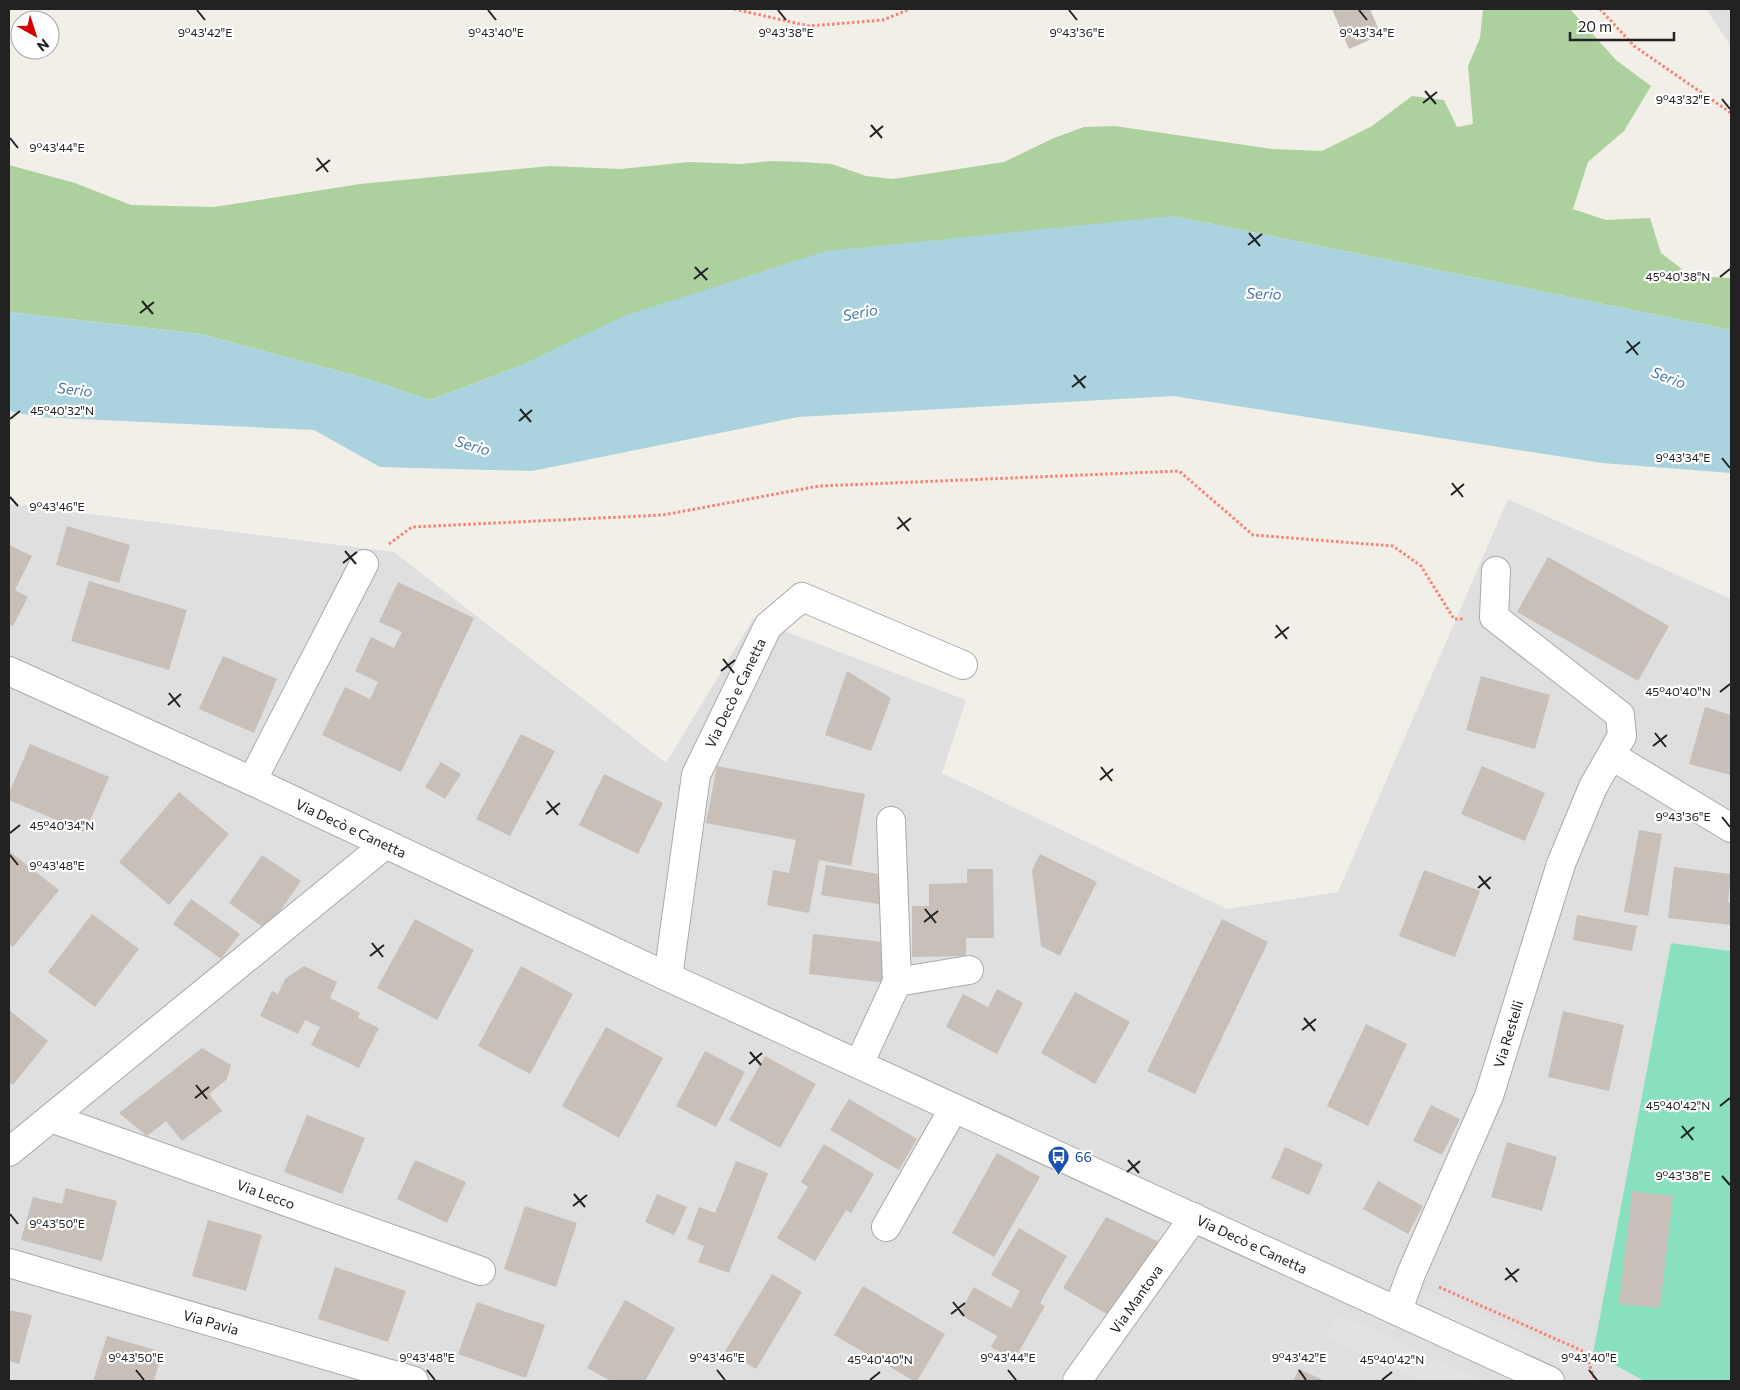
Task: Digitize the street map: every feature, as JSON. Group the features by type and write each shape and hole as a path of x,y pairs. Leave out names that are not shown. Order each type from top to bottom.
{"street":[{"path":"255,776 364,564"},
{"path":"1494,617 1496,571"},
{"name":"Via Decò e Canetta","path":"668,977 696,775 768,626 802,597 963,665"},
{"name":"Via Restelli","path":"1398,1310 1411,1274 1489,1096 1561,864 1593,787 1622,736 1620,715 1494,617"},
{"name":"Via Decò e Canetta","path":"9,671 255,776 386,844 668,977 1550,1381"},
{"path":"1612,756 1731,828"},
{"path":"859,1064 897,982 891,821"},
{"path":"9,1152 386,844"},
{"path":"897,982 969,970"},
{"path":"886,1227 954,1108"},
{"name":"Via Lecco","path":"51,1118 480,1271"},
{"name":"Via Mantova","path":"1077,1381 1194,1217"},
{"name":"Via Pavia","path":"9,1263 414,1381"}],"path":[{"path":"734,9 809,26 884,20 910,9"},
{"path":"1600,9 1634,46 1731,113"},
{"path":"412,527 663,515 819,486 1179,471 1253,535 1393,546 1421,566 1454,620 1494,617"},
{"path":"1411,1274 1585,1352 1594,1381"}],"shaded area":[{"path":"1706,9 1731,9 1731,46"},
{"path":"1508,499 1731,599 1731,951 1671,943 1593,1353 1644,1381 9,1381 9,504 394,552 666,763 753,619 966,700 942,773 1227,909 1338,892"},
{"path":"1427,1291 1575,1357 1569,1371 1420,1305"},
{"path":"1338,1314 1483,1381 1421,1381 1327,1337"}],"green space":[{"path":"1483,9 1570,9 1616,60 1651,86 1624,131 1588,162 1573,209 1606,220 1650,218 1661,253 1691,276 1731,278 1731,330 1173,216 517,367 430,400 371,380 201,334 9,312 9,165 75,183 131,205 214,207 360,184 550,166 621,169 689,162 741,164 771,161 802,162 832,164 866,176 893,179 1004,162 1054,138 1084,127 1115,126 1272,149 1322,151 1372,126 1412,96 1444,100 1457,127 1473,124 1468,66 1480,38"},
{"path":"1671,943 1731,951 1731,1381 1644,1381 1593,1353"}],"water":[{"name":"Serio","path":"1173,216 1731,330 1731,473 1602,463 1173,396 798,417 532,471 380,467 314,430 37,417 9,411 9,312 201,334 371,380 430,400 517,367 624,316 826,251"}],"building":[{"path":"1332,9 1370,9 1381,35 1349,49"},
{"path":"67,526 130,545 119,583 56,565"},
{"path":"9,545 32,556 15,590 28,597 13,626 9,624"},
{"path":"1548,557 1669,626 1638,681 1517,612"},
{"path":"89,581 187,610 169,670 71,641"},
{"path":"398,582 474,618 401,772 322,735 345,687 370,699 378,682 355,671 371,637 394,648 402,632 379,622"},
{"path":"223,656 277,679 254,733 199,709"},
{"path":"847,671 891,698 871,751 825,735"},
{"path":"1481,676 1550,695 1535,749 1466,730"},
{"path":"1705,707 1731,715 1731,775 1689,764"},
{"path":"521,734 555,751 510,836 476,819"},
{"path":"30,744 109,777 85,832 9,800 9,793"},
{"path":"441,762 461,774 445,799 425,787"},
{"path":"717,766 865,794 851,866 819,860 809,913 767,905 773,870 789,873 796,840 706,823"},
{"path":"1482,766 1545,793 1525,841 1461,814"},
{"path":"604,774 663,803 638,854 579,825"},
{"path":"179,792 229,834 169,905 119,862"},
{"path":"1639,830 1662,834 1648,916 1624,912"},
{"path":"10,852 59,890 13,947 9,944"},
{"path":"1040,854 1097,882 1060,956 1041,946 1032,870"},
{"path":"262,855 301,881 267,930 229,903"},
{"path":"826,865 884,875 879,904 821,895"},
{"path":"1674,867 1731,874 1728,902 1731,903 1731,925 1668,918"},
{"path":"967,869 993,869 994,938 966,938 966,956 912,957 912,906 929,906 929,884 967,883"},
{"path":"1424,870 1480,891 1455,957 1399,936"},
{"path":"191,899 240,934 221,959 173,924"},
{"path":"92,914 139,949 95,1007 48,972"},
{"path":"1577,915 1637,926 1632,951 1573,940"},
{"path":"415,919 474,950 437,1020 377,988"},
{"path":"1222,919 1268,942 1195,1094 1147,1071"},
{"path":"813,934 892,943 887,983 809,974"},
{"path":"304,966 337,982 330,998 360,1013 358,1018 379,1028 359,1068 311,1045 320,1027 305,1020 298,1034 260,1016 272,991 278,994 285,979"},
{"path":"521,966 573,994 530,1074 478,1046"},
{"path":"997,989 1023,1003 997,1054 946,1027 963,994 988,1007"},
{"path":"1075,992 1130,1022 1095,1084 1041,1053"},
{"path":"9,1010 48,1041 13,1085 9,1082"},
{"path":"1563,1011 1624,1025 1609,1091 1548,1077"},
{"path":"1366,1024 1407,1044 1368,1126 1327,1106"},
{"path":"606,1027 663,1058 619,1138 562,1106"},
{"path":"202,1048 231,1065 227,1079 209,1094 222,1111 182,1141 166,1121 147,1136 119,1113"},
{"path":"705,1051 745,1072 716,1127 676,1106"},
{"path":"765,1056 816,1084 780,1148 729,1120"},
{"path":"849,1099 917,1139 899,1170 830,1130"},
{"path":"1431,1105 1460,1119 1442,1155 1413,1141"},
{"path":"307,1115 365,1138 342,1194 284,1172"},
{"path":"1507,1142 1557,1157 1542,1211 1491,1197"},
{"path":"824,1144 874,1174 851,1213 846,1210 815,1261 777,1238 808,1187 801,1182"},
{"path":"1285,1147 1323,1164 1309,1195 1271,1178"},
{"path":"997,1153 1040,1177 994,1257 952,1233"},
{"path":"415,1160 466,1182 447,1223 397,1199"},
{"path":"736,1161 768,1173 729,1273 698,1262 704,1246 687,1239 699,1207 715,1213"},
{"path":"1378,1181 1423,1206 1408,1234 1363,1209"},
{"path":"66,1188 117,1201 102,1261 21,1240 33,1197 62,1204"},
{"path":"1632,1191 1673,1196 1660,1308 1619,1304"},
{"path":"657,1194 687,1207 674,1235 645,1222"},
{"path":"525,1206 577,1223 556,1287 504,1269"},
{"path":"1106,1217 1157,1241 1163,1250 1115,1319 1063,1288"},
{"path":"208,1220 262,1235 246,1291 192,1276"},
{"path":"1019,1228 1067,1256 1040,1303 1045,1306 1014,1360 991,1347 997,1336 959,1314 974,1287 1011,1308 1020,1291 991,1275"},
{"path":"335,1267 406,1291 388,1342 318,1319"},
{"path":"772,1274 802,1292 756,1369 725,1351"},
{"path":"863,1286 945,1334 917,1381 834,1335"},
{"path":"625,1300 675,1328 645,1381 611,1381 587,1368"},
{"path":"477,1302 545,1325 526,1378 458,1354"},
{"path":"9,1310 32,1315 19,1364 9,1361"},
{"path":"107,1336 162,1352 154,1381 93,1381"},
{"path":"1299,1369 1325,1381 1293,1381"}],"place":[{"name":"66","path":"1059,1175"}]}
